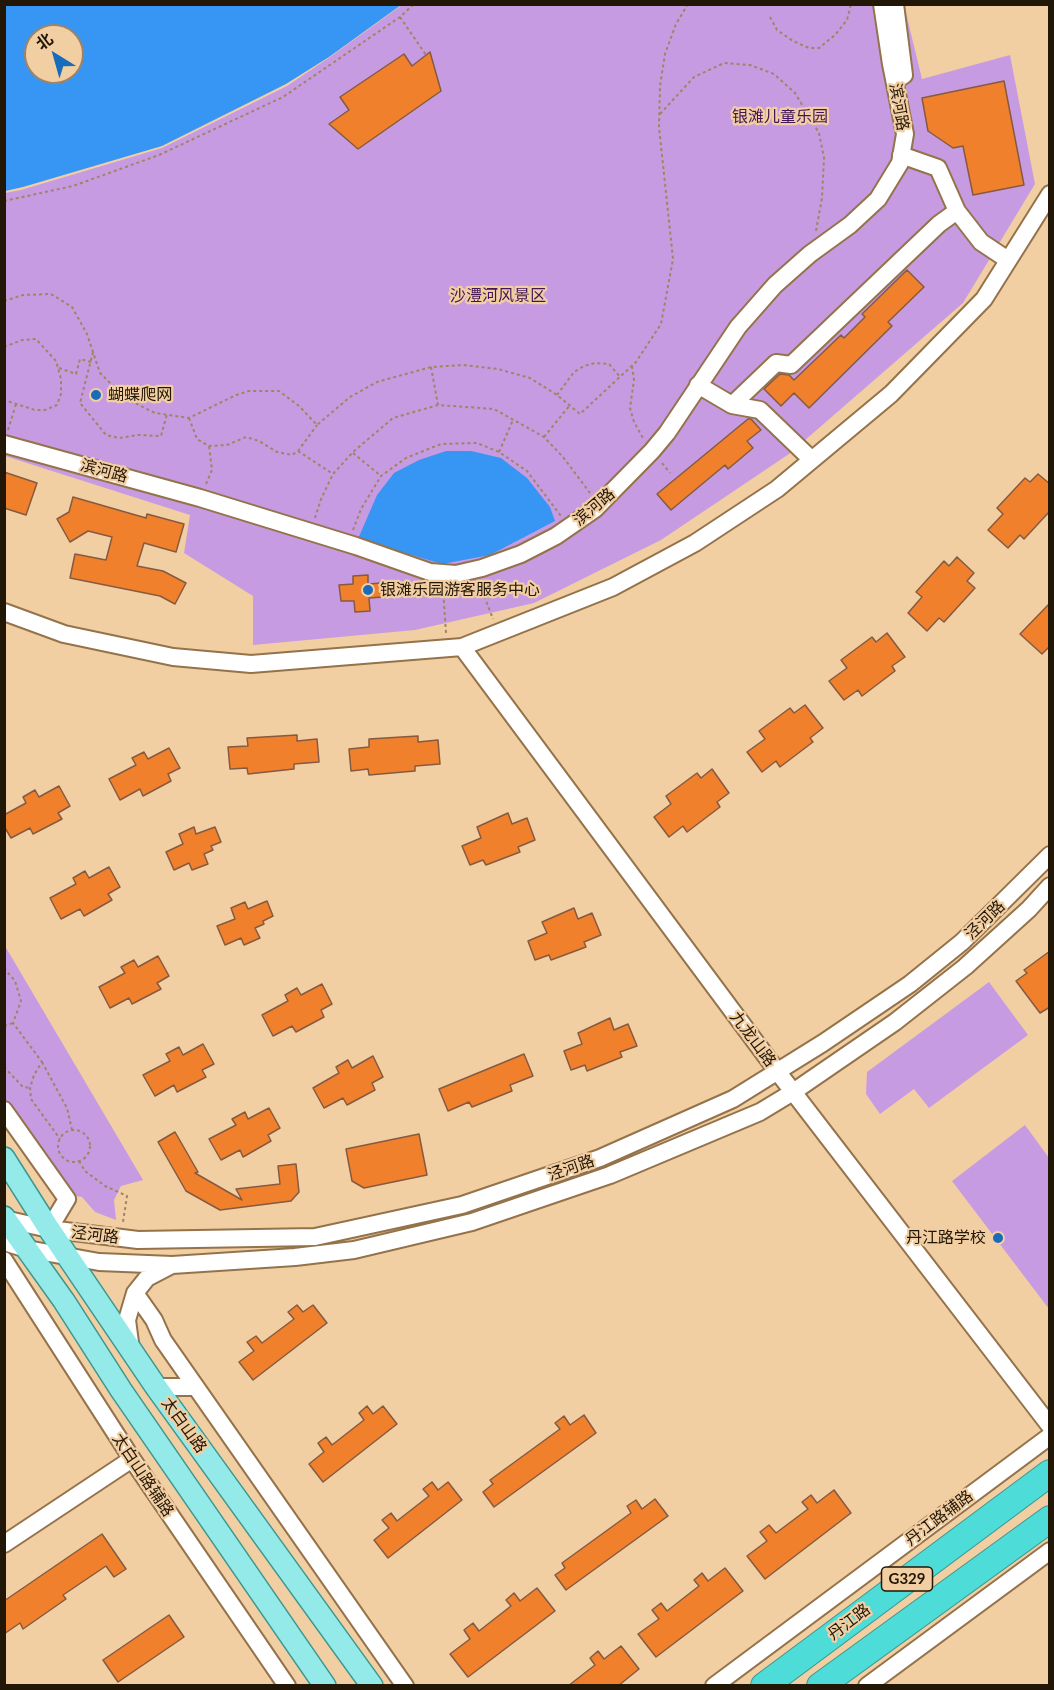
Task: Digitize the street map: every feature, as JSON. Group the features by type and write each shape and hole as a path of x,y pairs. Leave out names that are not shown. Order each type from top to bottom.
{"highway":[{"name":"丹江路","path":"764,1686 1050,1473"},
{"name":"丹江路","path":"820,1686 1050,1519"}],"main road":[{"name":"太白山路","path":"4,1158 156,1387 372,1686"},
{"name":"太白山路","path":"5,1218 64,1301 121,1390 325,1686"}],"street":[{"name":"滨河路","path":"6,438 311,532 430,572 456,573 475,570 521,554 556,536 599,505 667,433 738,327 775,285 810,254 850,225 878,199 900,163 905,134 882,4"},
{"path":"894,82 904,75 895,4"},
{"path":"902,155 938,168 957,211 981,242 1008,261"},
{"path":"4,612 64,634 173,657 251,664 455,647 498,633 613,587 695,543 777,489 891,394 984,299 1050,194"},
{"path":"732,405 776,363 791,365 939,224 957,211"},
{"path":"698,385 732,405 760,410 812,460"},
{"name":"九龙山路","path":"455,647 1050,1426"},
{"name":"泾河路","path":"5,1218 49,1229 138,1240 315,1237 462,1204 600,1158 733,1099 910,984 962,942 1050,855"},
{"name":"泾河路","path":"4,1242 27,1249 99,1262 172,1265 294,1257 354,1250 472,1222 610,1175 760,1112 896,1022 965,967 1029,909 1050,886"},
{"path":"4,1110 67,1199 49,1229"},
{"name":"太白山路辅路","path":"4,1260 132,1459 287,1686"},
{"path":"132,1351 127,1320 135,1293 147,1278 172,1265"},
{"path":"135,1293 154,1320 163,1340 405,1686"},
{"path":"156,1387 196,1387"},
{"path":"109,1423 121,1390"},
{"name":"丹江路辅路","path":"714,1686 1050,1436"},
{"path":"4,1544 132,1459"},
{"path":"867,1686 1050,1551"}],"path":[{"path":"4,201 73,186 159,155 283,97 399,17 414,4"},
{"path":"189,418 197,439 209,446 227,445 246,437 259,441 277,452 292,455 298,451 317,425 350,397 377,382 431,367 463,365 498,369 530,378 580,414 636,362 661,324 673,260 659,127 665,54 676,24 688,4"},
{"path":"770,17 777,30 793,41 809,48 819,48 835,35 847,20 851,4"},
{"path":"399,17 426,55"},
{"path":"660,114 694,77 724,63 750,65 774,74 795,93 819,133 824,158 822,198 810,254"},
{"path":"4,301 23,295 51,294 72,308 87,334 100,373 125,398 155,413 189,418 249,391 279,392 299,406 317,425"},
{"path":"4,347 22,340 36,339 56,362 61,379 61,394 57,405 45,410 35,410 4,400"},
{"path":"93,352 80,403 106,435 119,438 138,435 161,436 167,414"},
{"path":"58,368 76,374 80,359 91,362"},
{"path":"556,395 574,372 584,366 595,363 609,364 620,377"},
{"path":"632,366 634,380 630,408 634,422 642,438 670,473"},
{"path":"431,367 438,405"},
{"path":"6,438 16,404"},
{"path":"311,532 321,499 333,474 352,452 393,418 438,405 494,409 543,437 563,457 599,505"},
{"path":"543,437 570,405"},
{"path":"499,452 513,420"},
{"path":"347,544 361,509 381,476 406,458 441,444 477,444 499,452 527,471 569,527"},
{"path":"200,498 212,470 209,446"},
{"path":"298,451 333,474"},
{"path":"352,452 381,476"},
{"path":"475,570 498,633"},
{"path":"441,573 455,647"},
{"path":"4,968 15,981 21,1002 13,1023"},
{"path":"4,1026 13,1023"},
{"path":"13,1023 42,1062 67,1108 72,1130"},
{"path":"42,1062 34,1075 30,1088 31,1099 60,1139"},
{"path":"4,1067 23,1088 30,1088"},
{"path":"72,1130 82,1132 89,1140 89,1150 83,1159 73,1162 64,1158 58,1149 60,1139 72,1130"},
{"path":"79,1161 85,1171 105,1186 127,1196 123,1225"}],"green space":[{"name":"沙澧河风景区","path":"402,5 904,5 922,79 1010,55 1035,184 963,303 789,454 661,540 534,603 415,630 253,645 253,596 184,553 190,515 5,456 5,193 162,148 287,86"},
{"path":"5,946 143,1180 121,1186 114,1200 116,1220 95,1212 82,1197 71,1195 5,1105"},
{"path":"989,982 1028,1035 929,1108 914,1089 880,1114 866,1094 867,1072"},
{"path":"1025,1125 1049,1158 1049,1309 952,1181"}],"water":[{"path":"5,4 401,4 329,57 286,84 162,146 5,191"},
{"path":"446,451 471,451 501,458 527,478 550,507 555,521 490,555 442,564 358,539 377,495 394,473 419,460"}],"building":[{"path":"430,52 441,91 358,149 329,124 349,110 340,97 404,54 412,66"},
{"path":"1004,81 1024,185 973,195 963,146 953,148 928,131 922,98"},
{"path":"907,270 924,287 888,322 892,326 809,408 794,393 781,406 764,389 780,374 789,375 794,380 841,335 844,338 865,317 862,314"},
{"path":"748,419 751,419 761,430 747,441 753,448 728,469 725,465 671,510 657,494"},
{"path":"4,472 37,483 26,515 4,508"},
{"path":"1038,474 1050,484 1050,511 1024,539 1020,535 1008,548 988,530 1003,514 997,508 1025,478 1030,482"},
{"path":"73,497 146,518 147,514 184,524 176,552 144,543 137,566 163,571 186,583 175,604 160,596 70,578 75,554 106,560 112,537 88,531 70,542 57,519 69,512"},
{"path":"957,557 974,573 967,581 975,588 944,622 939,618 927,631 908,613 922,597 916,592 944,561 949,566"},
{"name":"银滩乐园游客服务中心","path":"368,575 368,584 395,582 396,596 369,598 370,611 355,612 354,601 341,601 339,585 353,584 353,576"},
{"path":"1050,603 1050,646 1042,654 1020,634"},
{"path":"887,633 905,657 892,666 895,671 862,696 858,690 844,700 829,681 847,668 841,660 872,637 876,642"},
{"path":"805,705 823,728 810,738 813,742 780,767 776,761 762,772 747,752 765,739 759,731 790,708 794,713"},
{"path":"297,735 297,741 317,739 319,762 294,764 294,769 248,774 247,768 230,769 228,747 248,746 247,738"},
{"path":"418,736 418,742 438,740 440,764 415,766 415,771 369,775 368,769 351,771 349,749 369,747 369,739"},
{"path":"169,748 180,768 168,774 171,781 143,796 140,789 120,800 109,779 136,765 132,758 144,752 148,759"},
{"path":"712,769 729,793 717,802 720,807 687,832 683,826 669,837 654,817 671,804 666,796 697,773 701,778"},
{"path":"59,786 70,806 58,813 62,819 33,834 30,828 11,838 4,826 4,815 26,803 23,797 35,790 39,797"},
{"path":"508,813 512,824 527,818 535,840 518,847 520,852 486,865 483,860 470,865 462,846 481,838 477,827"},
{"path":"194,827 196,834 215,827 221,842 211,846 213,850 204,854 208,864 192,870 189,863 174,870 166,852 183,844 179,834"},
{"path":"109,867 120,887 108,894 112,900 84,916 80,909 61,919 50,898 76,884 73,878 85,871 89,878"},
{"path":"267,901 273,916 255,928 260,938 244,945 241,938 225,945 217,926 235,919 231,908 245,902 248,909"},
{"path":"574,908 578,919 592,913 601,935 584,942 586,947 551,960 549,955 535,960 528,941 547,933 542,922"},
{"path":"1050,951 1050,1007 1040,1013 1016,981 1027,973 1024,970"},
{"path":"158,956 169,976 157,983 161,989 132,1004 129,998 110,1008 99,987 125,973 121,967 134,960 138,967"},
{"path":"322,984 332,1004 321,1010 324,1017 296,1032 292,1026 273,1036 262,1015 288,1001 285,995 297,988 301,995"},
{"path":"610,1018 614,1030 628,1024 637,1046 620,1052 622,1057 587,1071 585,1065 571,1070 564,1051 582,1044 578,1033"},
{"path":"203,1044 214,1064 202,1070 206,1077 177,1092 174,1085 155,1096 143,1075 170,1061 166,1054 179,1047 183,1055"},
{"path":"524,1054 533,1076 510,1085 512,1091 472,1107 469,1102 448,1111 439,1089"},
{"path":"373,1056 383,1077 372,1083 375,1090 347,1105 343,1098 324,1108 313,1088 339,1073 336,1067 348,1060 352,1068"},
{"path":"269,1108 280,1128 268,1135 271,1141 243,1157 240,1150 221,1160 209,1139 236,1125 232,1119 245,1112 248,1119"},
{"path":"175,1132 198,1172 195,1173 242,1200 236,1189 280,1184 278,1166 296,1164 299,1192 291,1201 220,1210 186,1191 158,1142"},
{"path":"419,1134 427,1175 364,1188 352,1181 346,1149"},
{"path":"297,1305 303,1312 313,1305 327,1323 253,1380 239,1362 254,1351 247,1342 256,1336 262,1343 294,1319 288,1312"},
{"path":"367,1406 373,1414 383,1406 397,1424 323,1482 309,1464 324,1452 318,1443 326,1437 332,1445 364,1420 359,1413"},
{"path":"584,1415 596,1433 494,1507 483,1492 493,1484 490,1480 560,1429 555,1423 564,1416 570,1425"},
{"path":"432,1482 438,1490 448,1482 462,1500 388,1558 374,1540 389,1528 382,1520 391,1513 397,1521 429,1496 423,1489"},
{"path":"834,1490 851,1513 765,1579 747,1556 767,1541 760,1532 769,1525 776,1533 808,1509 802,1502 811,1495 817,1503"},
{"path":"655,1499 668,1516 566,1590 555,1575 565,1568 562,1563 631,1513 627,1506 636,1500 642,1509"},
{"path":"102,1534 126,1569 114,1577 106,1566 63,1595 66,1599 23,1629 20,1623 4,1634 4,1601"},
{"path":"725,1568 743,1591 656,1657 638,1634 659,1619 652,1610 661,1603 667,1611 699,1586 694,1580 702,1573 708,1581"},
{"path":"537,1588 555,1611 468,1677 450,1654 470,1639 464,1630 473,1623 479,1631 511,1606 506,1600 514,1593 520,1601"},
{"path":"169,1615 184,1637 118,1682 103,1660"},
{"path":"621,1646 639,1669 618,1686 568,1686 595,1665 590,1658 598,1651 604,1659"}],"place":[{"name":"蝴蝶爬网","path":"96,395"},
{"name":"银滩乐园游客服务中心","path":"368,590"},
{"name":"丹江路学校","path":"998,1238"}],"park label":[{"name":"银滩儿童乐园","path":"780,117"}]}
